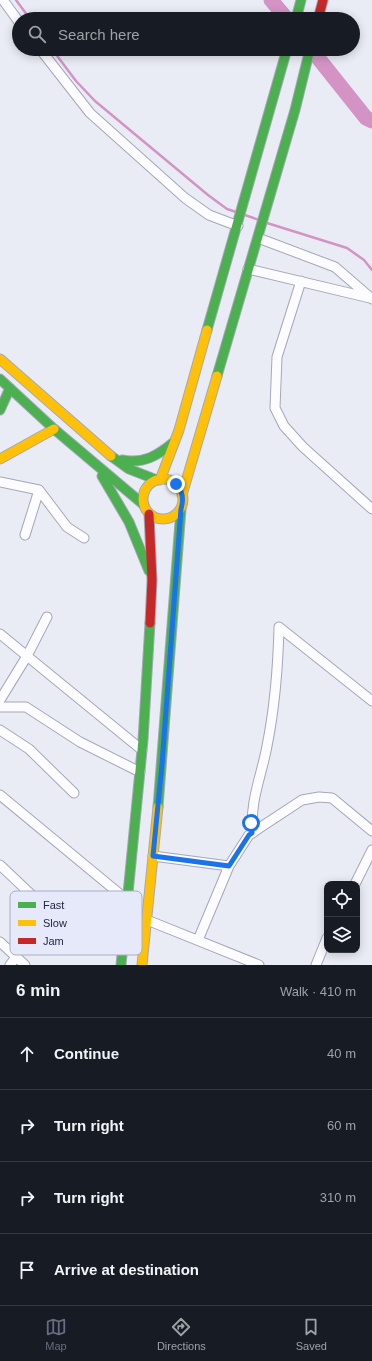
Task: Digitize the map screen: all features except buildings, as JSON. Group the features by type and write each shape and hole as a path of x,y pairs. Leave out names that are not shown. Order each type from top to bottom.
{"main road":[{"path":"298,12 301,0"},
{"path":"320,12 322,2"},
{"path":"144,505 144,493 152,483 159,480 179,430 285,56"},
{"path":"142,965 162,764 182,495 295,110 308,56"},
{"path":"0,359 112,457 129,469 159,480 170,481 176,484 182,495"},
{"path":"0,379 54,429 144,505 149,514 152,580 142,750 128,891"},
{"path":"0,410 10,388"},
{"path":"0,458 54,429"},
{"path":"112,457 136,463 148,460 174,442"},
{"path":"93,463 118,501 139,541 152,580"},
{"path":"149,514 160,519 166,519 172,517 181,509"},
{"path":"121,965 122,955"}],"street":[{"path":"2,0 12,13"},
{"path":"45,56 90,113 186,198 209,215 238,226"},
{"path":"258,238 335,267 372,299"},
{"path":"248,269 372,299"},
{"path":"300,281 277,357 275,408 284,426 303,447 372,509"},
{"path":"0,482 39,490 67,527 84,538"},
{"path":"25,535 39,490"},
{"path":"0,700 27,656 47,617"},
{"path":"252,833 251,823 254,798 267,747 276,693 280,627 372,700"},
{"path":"0,634 142,750"},
{"path":"0,707 26,707 80,742 140,772"},
{"path":"0,730 29,749 74,793"},
{"path":"0,794 116,891"},
{"path":"198,940 229,866 249,835 302,800 319,797 332,798 372,830"},
{"path":"356,881 372,850"},
{"path":"153,856 229,866"},
{"path":"0,865 27,891"},
{"path":"147,920 259,965"},
{"path":"0,942 10,951"},
{"path":"316,965 324,945"},
{"path":"10,965 16,957 25,965"}],"waterway":[{"path":"16,0 25,12"},
{"path":"271,0 281,12"},
{"path":"57,56 76,81 95,101 208,195 227,209 236,212"},
{"path":"317,56 366,118 372,121"},
{"path":"245,215 259,220"},
{"path":"267,223 347,248 364,260 372,270"}],"traffic: fast":[{"path":"298,12 301,0"},
{"path":"207,330 285,56"},
{"path":"217,376 295,110 308,56"},
{"path":"0,379 54,429 144,505"},
{"path":"0,410 10,388"},
{"path":"122,460 137,461 150,458 174,442"},
{"path":"111,456 129,469 157,480"},
{"path":"102,476 129,522 149,571"},
{"path":"158,807 181,509"},
{"path":"128,891 143,740 150,623"},
{"path":"121,965 122,955"}],"traffic: slow":[{"path":"160,480 179,430 207,330"},
{"path":"0,359 111,456"},
{"path":"182,495 217,376"},
{"path":"0,459 54,429"},
{"path":"163,479 174,482 180,488 183,499 180,510 174,516 163,519 152,516 146,510 143,499 146,488 152,482 163,479"},
{"path":"142,965 158,807"}],"traffic: jam":[{"path":"320,12 323,0"},
{"path":"149,514 152,580 150,623"}],"route":[{"path":"176,484 180,489 183,500 181,509 162,764 153,856 229,866 249,835 252,833 251,823"}]}
